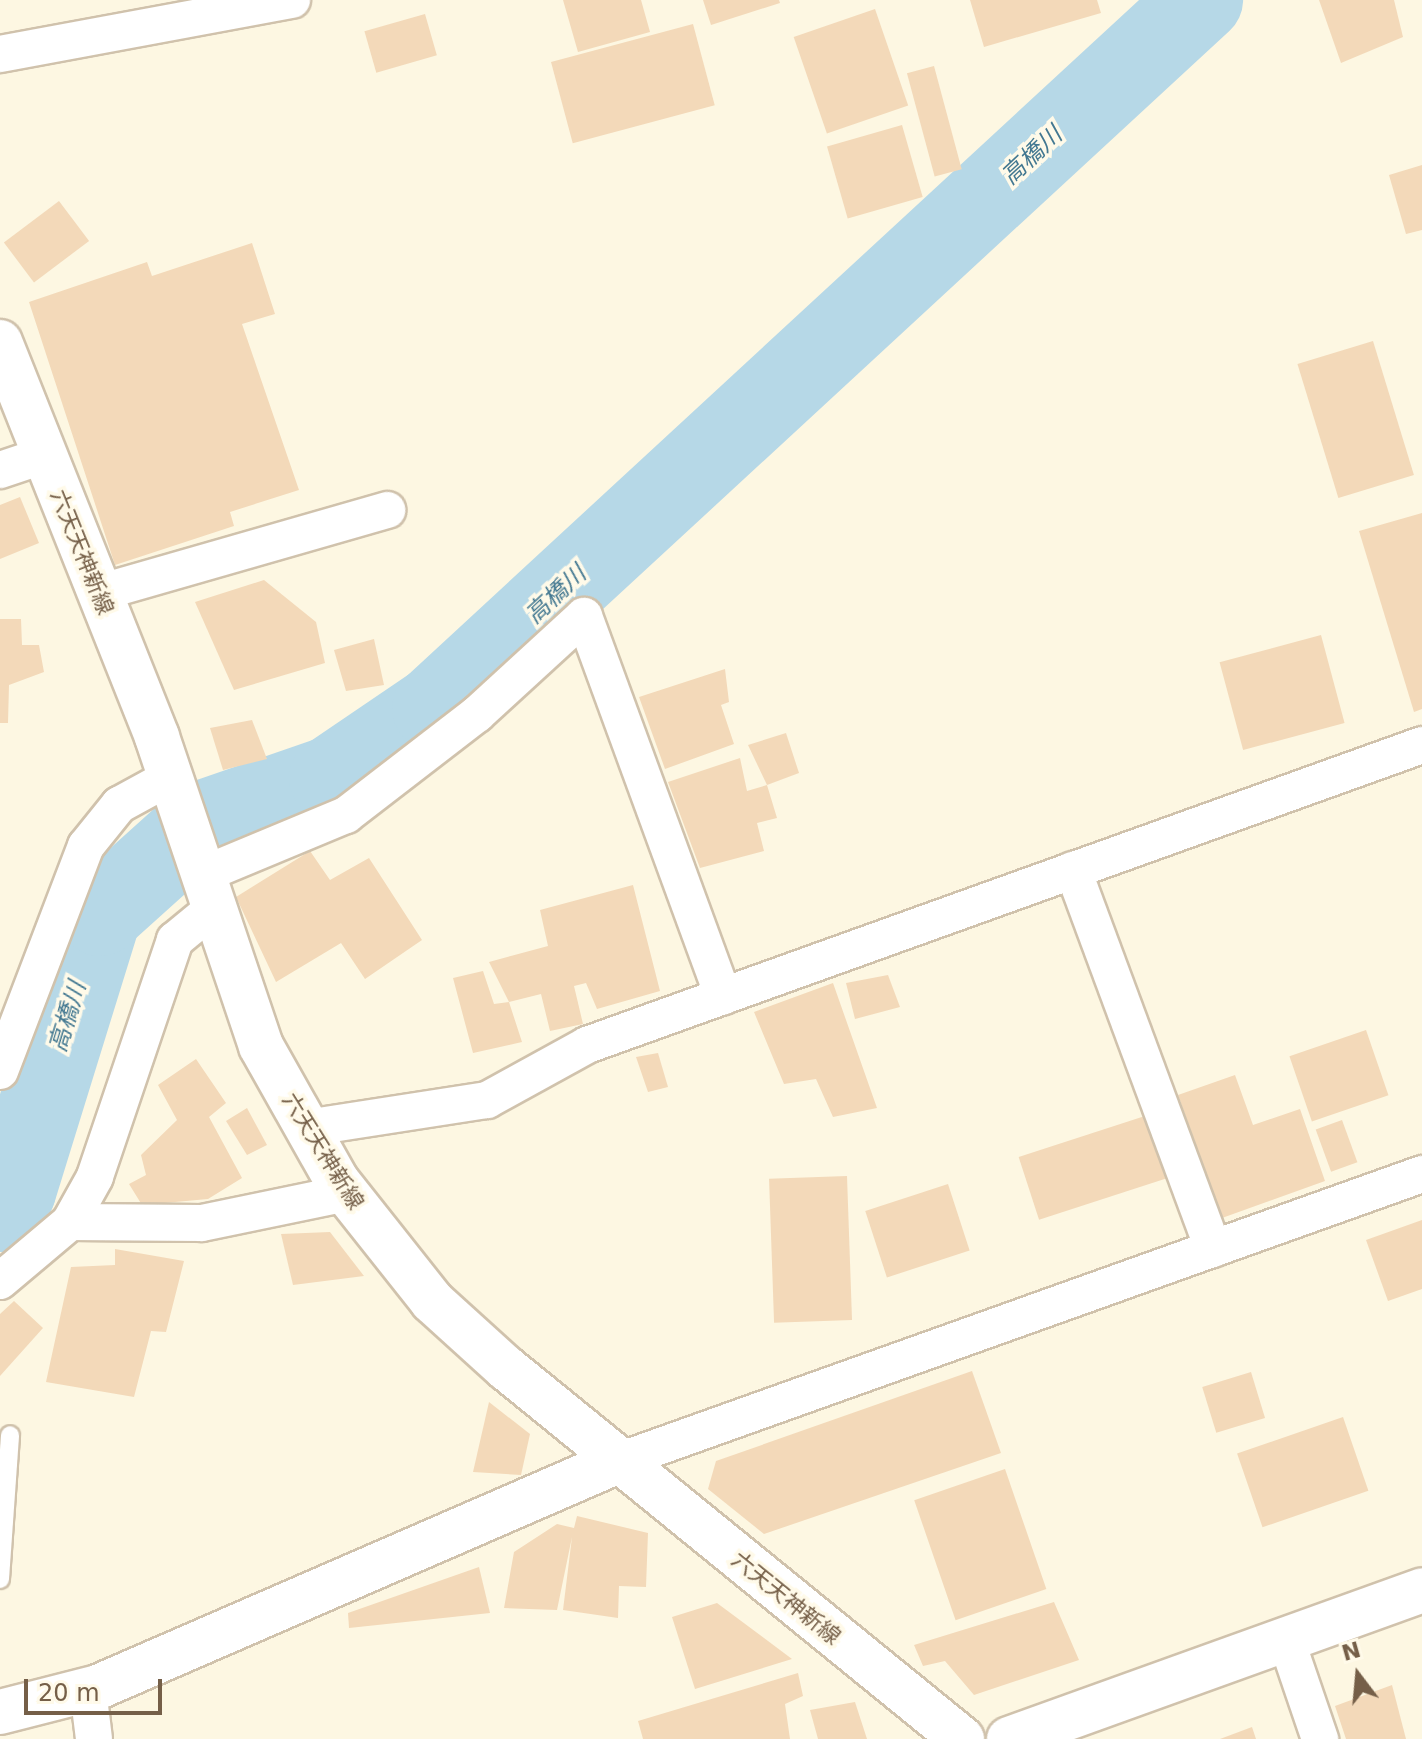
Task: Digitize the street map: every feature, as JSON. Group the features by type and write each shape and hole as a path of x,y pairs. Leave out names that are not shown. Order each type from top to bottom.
{"main road":[{"name":"六天天神新線","path":"0,342 42,456 176,788 261,1046 306,1128 347,1193 432,1301 616,1462 962,1739"},
{"path":"0,1712 88,1690 616,1462"},
{"path":"1009,1739 1422,1590"}],"street":[{"path":"0,54 292,0"},
{"path":"0,470 42,456"},
{"path":"98,593 387,510"},
{"path":"0,1281 70,1222 95,1177 175,940 210,890 346,815 477,714 584,616 723,996"},
{"path":"306,1128 487,1100 587,1045 1422,745"},
{"path":"0,1071 86,846 119,805 176,788"},
{"path":"1073,870 1213,1249"},
{"path":"616,1462 1422,1174"},
{"path":"70,1222 202,1223 347,1193"},
{"path":"1286,1639 1320,1739"},
{"path":"88,1690 94,1739"}],"lane":[{"path":"0,1579 10,1435"}],"building":[{"path":"563,0 641,0 650,32 578,52"},
{"path":"703,0 779,0 780,3 711,25"},
{"path":"970,0 1097,0 1101,13 984,47"},
{"path":"1319,0 1394,0 1403,37 1341,63"},
{"path":"875,9 908,105 827,133 794,37"},
{"path":"425,14 437,55 376,73 364,31"},
{"path":"693,24 715,105 573,143 551,62"},
{"path":"934,66 962,169 935,177 907,73"},
{"path":"902,125 923,197 848,219 827,146"},
{"path":"1422,165 1422,230 1406,234 1389,175"},
{"path":"59,201 89,241 34,282 4,243"},
{"path":"252,243 275,314 242,324 299,490 230,512 234,526 115,565 29,302 147,262 152,276"},
{"path":"1373,341 1414,475 1338,498 1297,364"},
{"path":"20,497 39,543 0,559 0,505"},
{"path":"1422,513 1422,709 1414,712 1359,531"},
{"path":"264,580 316,622 325,663 234,690 195,602"},
{"path":"0,619 21,619 22,645 39,645 44,672 9,685 8,723 0,723"},
{"path":"1321,635 1345,723 1243,750 1220,662"},
{"path":"374,639 384,685 346,691 334,650"},
{"path":"725,669 729,702 721,705 734,744 665,769 639,697"},
{"path":"252,720 267,759 223,770 210,728"},
{"path":"786,733 799,773 767,785 748,745"},
{"path":"740,758 747,791 767,785 777,818 757,823 764,851 700,868 668,782"},
{"path":"310,851 330,880 369,858 422,940 365,979 341,943 276,982 236,897"},
{"path":"633,885 660,991 597,1009 586,983 574,986 583,1024 550,1031 541,994 509,1002 489,962 548,946 540,910"},
{"path":"483,971 494,1004 509,1002 522,1042 473,1053 453,978"},
{"path":"888,975 900,1007 855,1019 846,983"},
{"path":"833,983 877,1108 833,1117 816,1079 784,1084 754,1012"},
{"path":"1366,1030 1388,1095 1312,1122 1289,1056"},
{"path":"658,1053 668,1087 648,1092 636,1057"},
{"path":"196,1059 226,1103 209,1117 242,1178 208,1199 142,1205 129,1184 146,1175 141,1155 177,1120 158,1085"},
{"path":"1235,1075 1253,1125 1300,1109 1325,1181 1222,1218 1178,1095"},
{"path":"247,1108 267,1145 247,1155 226,1121"},
{"path":"1148,1115 1168,1178 1039,1220 1019,1157"},
{"path":"1342,1120 1357,1162 1331,1172 1316,1130"},
{"path":"847,1176 852,1320 774,1323 769,1179"},
{"path":"948,1184 970,1251 887,1277 865,1211"},
{"path":"1422,1220 1422,1289 1388,1301 1366,1240"},
{"path":"330,1232 364,1276 293,1285 281,1234"},
{"path":"115,1249 184,1261 166,1332 151,1331 134,1397 46,1382 71,1267 115,1265"},
{"path":"14,1301 43,1328 0,1376 0,1314"},
{"path":"972,1371 1001,1453 764,1534 708,1489 716,1461"},
{"path":"1251,1372 1265,1418 1216,1433 1202,1387"},
{"path":"489,1402 530,1434 521,1475 473,1472"},
{"path":"1343,1417 1368,1491 1262,1527 1237,1453"},
{"path":"1005,1469 1046,1589 956,1620 914,1500"},
{"path":"577,1516 648,1533 646,1587 619,1586 618,1618 563,1610 572,1537 557,1610 504,1608 514,1552 557,1524 574,1528"},
{"path":"479,1567 490,1613 349,1628 348,1613"},
{"path":"1054,1602 1079,1660 974,1695 945,1661 923,1666 914,1645"},
{"path":"717,1603 792,1659 695,1689 672,1617"},
{"path":"798,1673 803,1696 785,1704 790,1739 643,1739 638,1721"},
{"path":"1392,1685 1406,1739 1346,1739 1335,1706"},
{"path":"855,1702 867,1739 818,1739 810,1710"},
{"path":"1252,1727 1256,1739 1220,1739"}],"waterway":[{"name":"高橋川","path":"0,1210 14,1191 100,914 201,823 331,778 434,708 1201,0"}]}
